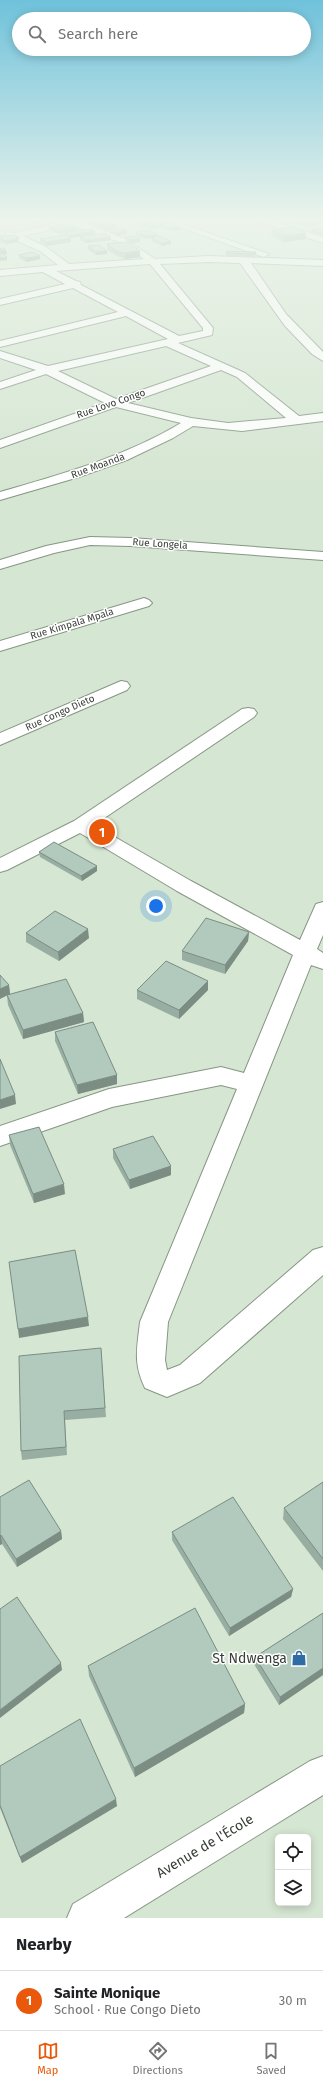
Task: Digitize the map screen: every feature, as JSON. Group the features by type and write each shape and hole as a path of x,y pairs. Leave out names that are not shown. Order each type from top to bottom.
{"street":[{"path":"118,309 178,340"},
{"path":"0,386 47,370 204,334 209,330 191,309"},
{"path":"277,309 304,340 323,358"},
{"path":"0,344 126,313"},
{"path":"6,330 23,338"},
{"path":"166,342 248,379 296,420"},
{"path":"0,354 47,370 114,403 191,422 228,427 242,427 323,417"},
{"name":"Rue Lovo Congo","path":"0,444 222,366"},
{"name":"Rue Moanda","path":"0,496 82,473 170,436 191,422"},
{"name":"Rue Longela","path":"0,565 51,549 90,541 131,542 323,556"},
{"name":"Rue Kimpala Mpala","path":"0,646 144,603"},
{"name":"Rue Congo Dieto","path":"0,740 121,686"},
{"path":"0,866 81,825 248,713"},
{"path":"81,825 184,886 314,958"},
{"path":"323,909 314,958 251,1084 154,1322 150,1360 155,1379 167,1384 190,1374 323,1258"},
{"path":"0,1136 109,1098 221,1076 251,1084"},
{"name":"Avenue de l'École","path":"87,1918 323,1774"}],"building":[{"path":"54,842 97,866 81,876 39,852"},
{"path":"55,911 88,929 58,952 26,933"},
{"path":"206,918 249,932 225,965 182,951"},
{"path":"166,961 208,981 179,1010 137,990"},
{"path":"0,975 9,985 0,989"},
{"path":"66,979 83,1013 23,1030 7,995"},
{"path":"93,1022 117,1075 77,1085 55,1032"},
{"path":"0,1059 15,1095 0,1100"},
{"path":"39,1127 64,1184 33,1194 9,1135"},
{"path":"153,1136 171,1166 129,1180 113,1149"},
{"path":"75,1250 88,1317 18,1329 9,1262"},
{"path":"101,1348 105,1408 64,1411 66,1447 21,1451 19,1356"},
{"path":"29,1480 61,1531 16,1559 1,1535 0,1536 0,1497"},
{"path":"323,1482 323,1559 284,1508"},
{"path":"233,1497 293,1589 230,1628 172,1532"},
{"path":"17,1597 61,1663 0,1710 0,1609"},
{"path":"195,1608 245,1704 134,1768 88,1666"},
{"path":"323,1613 323,1668 280,1697 255,1657"},
{"path":"80,1719 116,1799 20,1857 0,1805 0,1766"}],"place":[{"name":"Sainte Monique","path":"102,832"},
{"name":"St Ndwenga","path":"299,1658"}]}
